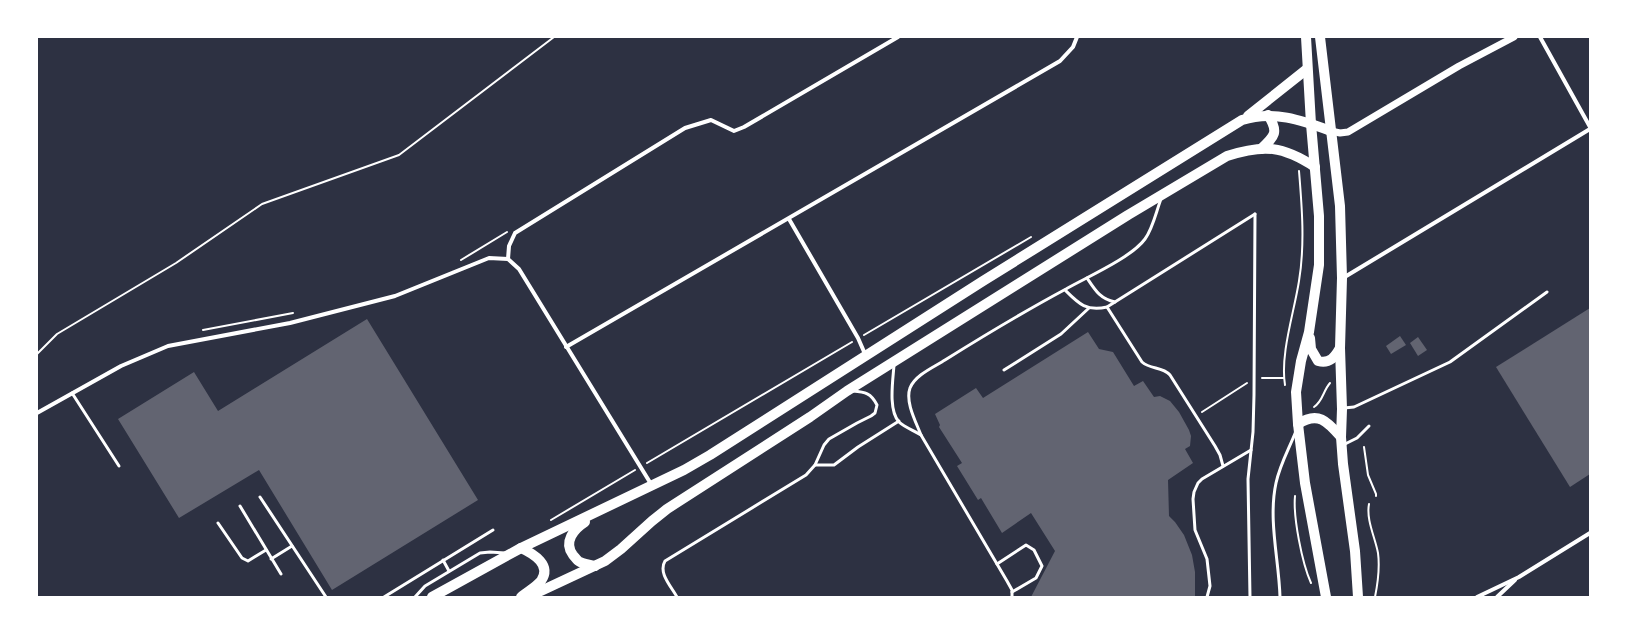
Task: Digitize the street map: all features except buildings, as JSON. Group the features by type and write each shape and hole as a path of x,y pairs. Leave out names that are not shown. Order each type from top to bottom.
{"main road":[{"path":"1306,37 1311,124 1320,216 1319,265 1309,332 1298,376 1296,392 1298,424 1306,483 1326,597"},
{"path":"1320,37 1340,206 1342,278 1340,348 1342,408 1341,441 1355,551 1358,597"},
{"path":"432,597 521,548 652,486 710,455 983,281 1242,120 1307,69"},
{"path":"1261,149 1272,138 1274,133 1273,123 1268,115"},
{"path":"1242,120 1255,116 1280,116 1331,131"},
{"path":"528,597 605,561 667,509 894,360 1227,156 1239,152 1261,149 1276,149 1298,156 1315,167"},
{"path":"1309,332 1310,349 1318,361 1330,361 1340,348"},
{"path":"1298,424 1311,417 1319,418 1329,424 1341,441"},
{"path":"595,566 579,562 571,552 569,545 570,536 578,526 612,505"},
{"path":"521,548 533,554 540,560 544,567 545,574 540,582 521,597"}],"street":[{"path":"508,259 509,246 515,233 685,128 700,122 711,120 734,131 744,127 898,37"},
{"path":"566,347 1060,61 1073,47 1077,37"},
{"path":"1331,131 1340,133 1348,132 1459,66 1514,37"},
{"path":"1342,278 1590,128 1540,37"},
{"path":"789,219 858,338 866,356"},
{"path":"37,412 120,366 168,346 290,322 395,296 489,258 508,259 519,269 652,486"},
{"path":"1477,597 1518,577 1590,533"},
{"path":"1497,597 1518,577"}],"lane":[{"path":"1012,597 1012,592 1008,582 921,435 910,402 909,393 911,387 920,376 977,340 1125,256 1145,239 1163,194"},
{"path":"1065,290 1075,300 1089,308 1097,310 1107,307 1255,214 1255,378 1253,432 1248,480 1250,597"},
{"path":"1087,278 1101,297 1115,302"},
{"path":"1342,408 1354,407 1450,362 1547,292"},
{"path":"1107,307 1142,362 1146,366 1166,370 1179,388 1220,455 1223,466"},
{"path":"1004,370 1061,334 1089,308"},
{"path":"894,360 892,398 894,411 899,421 921,435"},
{"path":"677,597 662,570 665,561 806,475 815,465 824,445 829,439 872,416 877,405 867,393 847,391"},
{"path":"72,393 119,466"},
{"path":"815,465 834,465 858,447 899,421"},
{"path":"1280,597 1274,495 1280,465 1298,424"},
{"path":"1341,441 1357,438 1369,426"},
{"path":"1207,597 1210,586 1207,559 1195,530 1194,492 1202,478 1251,450"},
{"path":"260,497 326,597"},
{"path":"240,506 281,574"},
{"path":"218,523 242,558 248,561 266,550"},
{"path":"384,597 493,530"},
{"path":"997,564 1026,545 1034,550 1042,566 1036,578 1012,592"},
{"path":"272,559 292,546"},
{"path":"415,597 425,586 449,570 480,553 490,552 511,554"},
{"path":"443,560 449,570"}],"path":[{"path":"37,354 57,334 176,263 262,204 399,155 554,37"},
{"path":"1286,385 1284,378 1290,327 1299,280 1303,221 1298,156"},
{"path":"457,262 511,230"},
{"path":"545,524 1036,234"},
{"path":"201,331 300,312"},
{"path":"1196,416 1255,378 1284,378"},
{"path":"1310,411 1320,403 1325,389 1333,381"},
{"path":"1364,447 1366,469 1376,496"},
{"path":"1296,495 1295,513 1304,556 1314,588"},
{"path":"1369,504 1372,532 1378,552 1379,576 1375,597"}]}
